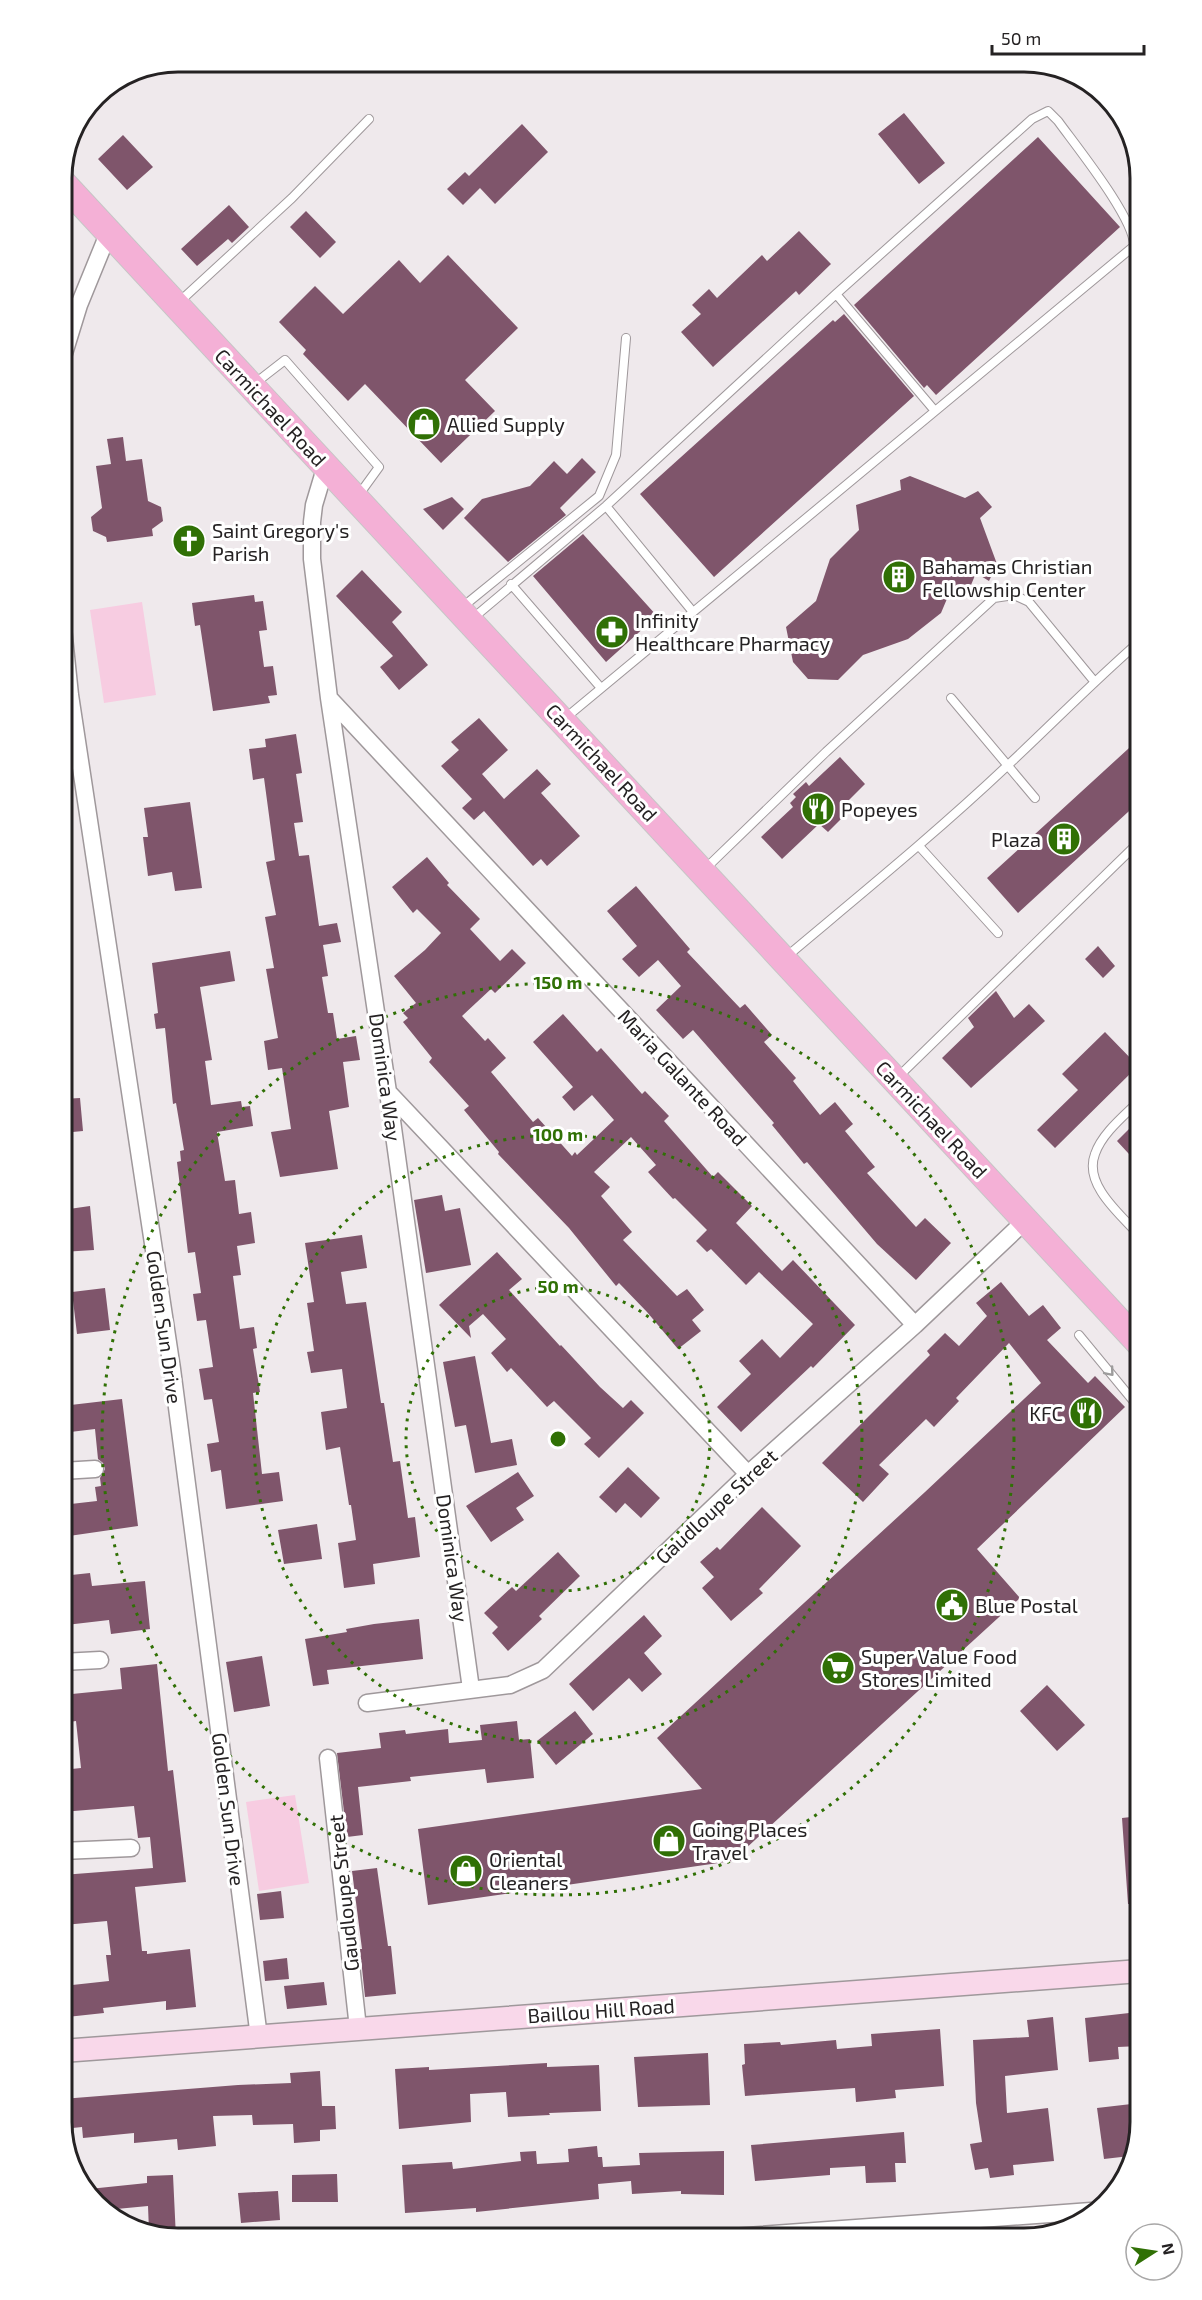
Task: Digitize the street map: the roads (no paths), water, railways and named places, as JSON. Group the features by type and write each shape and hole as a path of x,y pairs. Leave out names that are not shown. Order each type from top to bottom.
{"main road":[{"name":"Carmichael Road","path":"72,193 1130,1333"},
{"name":"Baillou Hill Road","path":"72,2050 1130,1972"}],"street":[{"path":"72,328 108,234"},
{"name":"Dominica Way","path":"326,465 314,506 311,549 329,698 388,1092 471,1689"},
{"name":"Maria Galante Road","path":"329,698 915,1325"},
{"name":"Golden Sun Drive","path":"72,733 172,1369 259,2037"},
{"path":"388,1092 748,1474"},
{"name":"Gaudloupe Street","path":"367,1703 510,1685 543,1670 748,1474 915,1325 1025,1221"},
{"path":"72,1471 95,1468"},
{"path":"72,1661 100,1660"},
{"name":"Gaudloupe Street","path":"328,1758 358,2028"},
{"path":"72,1851 131,1848"},
{"path":"862,2228 1080,2212"}],"lane":[{"path":"465,615 511,584 606,506 836,294 1032,119 1048,111 1058,121 1130,227"},
{"path":"175,305 292,198 369,119"},
{"path":"563,720 1130,249"},
{"path":"836,294 935,411"},
{"path":"465,615 599,495 616,455 626,338"},
{"path":"252,386 285,360 379,467 356,498"},
{"path":"606,506 693,612"},
{"path":"511,584 601,688"},
{"path":"703,872 826,752 994,598 1014,595 1029,602 1094,681"},
{"path":"783,959 919,846 1008,766 1094,681 1130,650"},
{"path":"951,698 1035,798"},
{"path":"919,846 998,933"},
{"path":"896,1079 1130,851"},
{"path":"1130,1111 1103,1140 1094,1154 1094,1172 1100,1190 1130,1224"},
{"path":"1079,1335 1130,1397"}],"place":[{"name":"Allied Supply","path":"424,424"},
{"name":"Saint Gregory's Parish","path":"189,541"},
{"name":"Bahamas Christian Fellowship Center","path":"899,577"},
{"name":"Infinity Healthcare Pharmacy","path":"612,632"},
{"name":"Popeyes","path":"818,809"},
{"name":"Plaza","path":"1064,839"},
{"name":"KFC","path":"1086,1413"},
{"name":"Blue Postal","path":"952,1605"},
{"name":"Super Value Food Stores Limited","path":"838,1668"},
{"name":"Going Places Travel","path":"669,1841"},
{"name":"Oriental Cleaners","path":"466,1871"}]}
